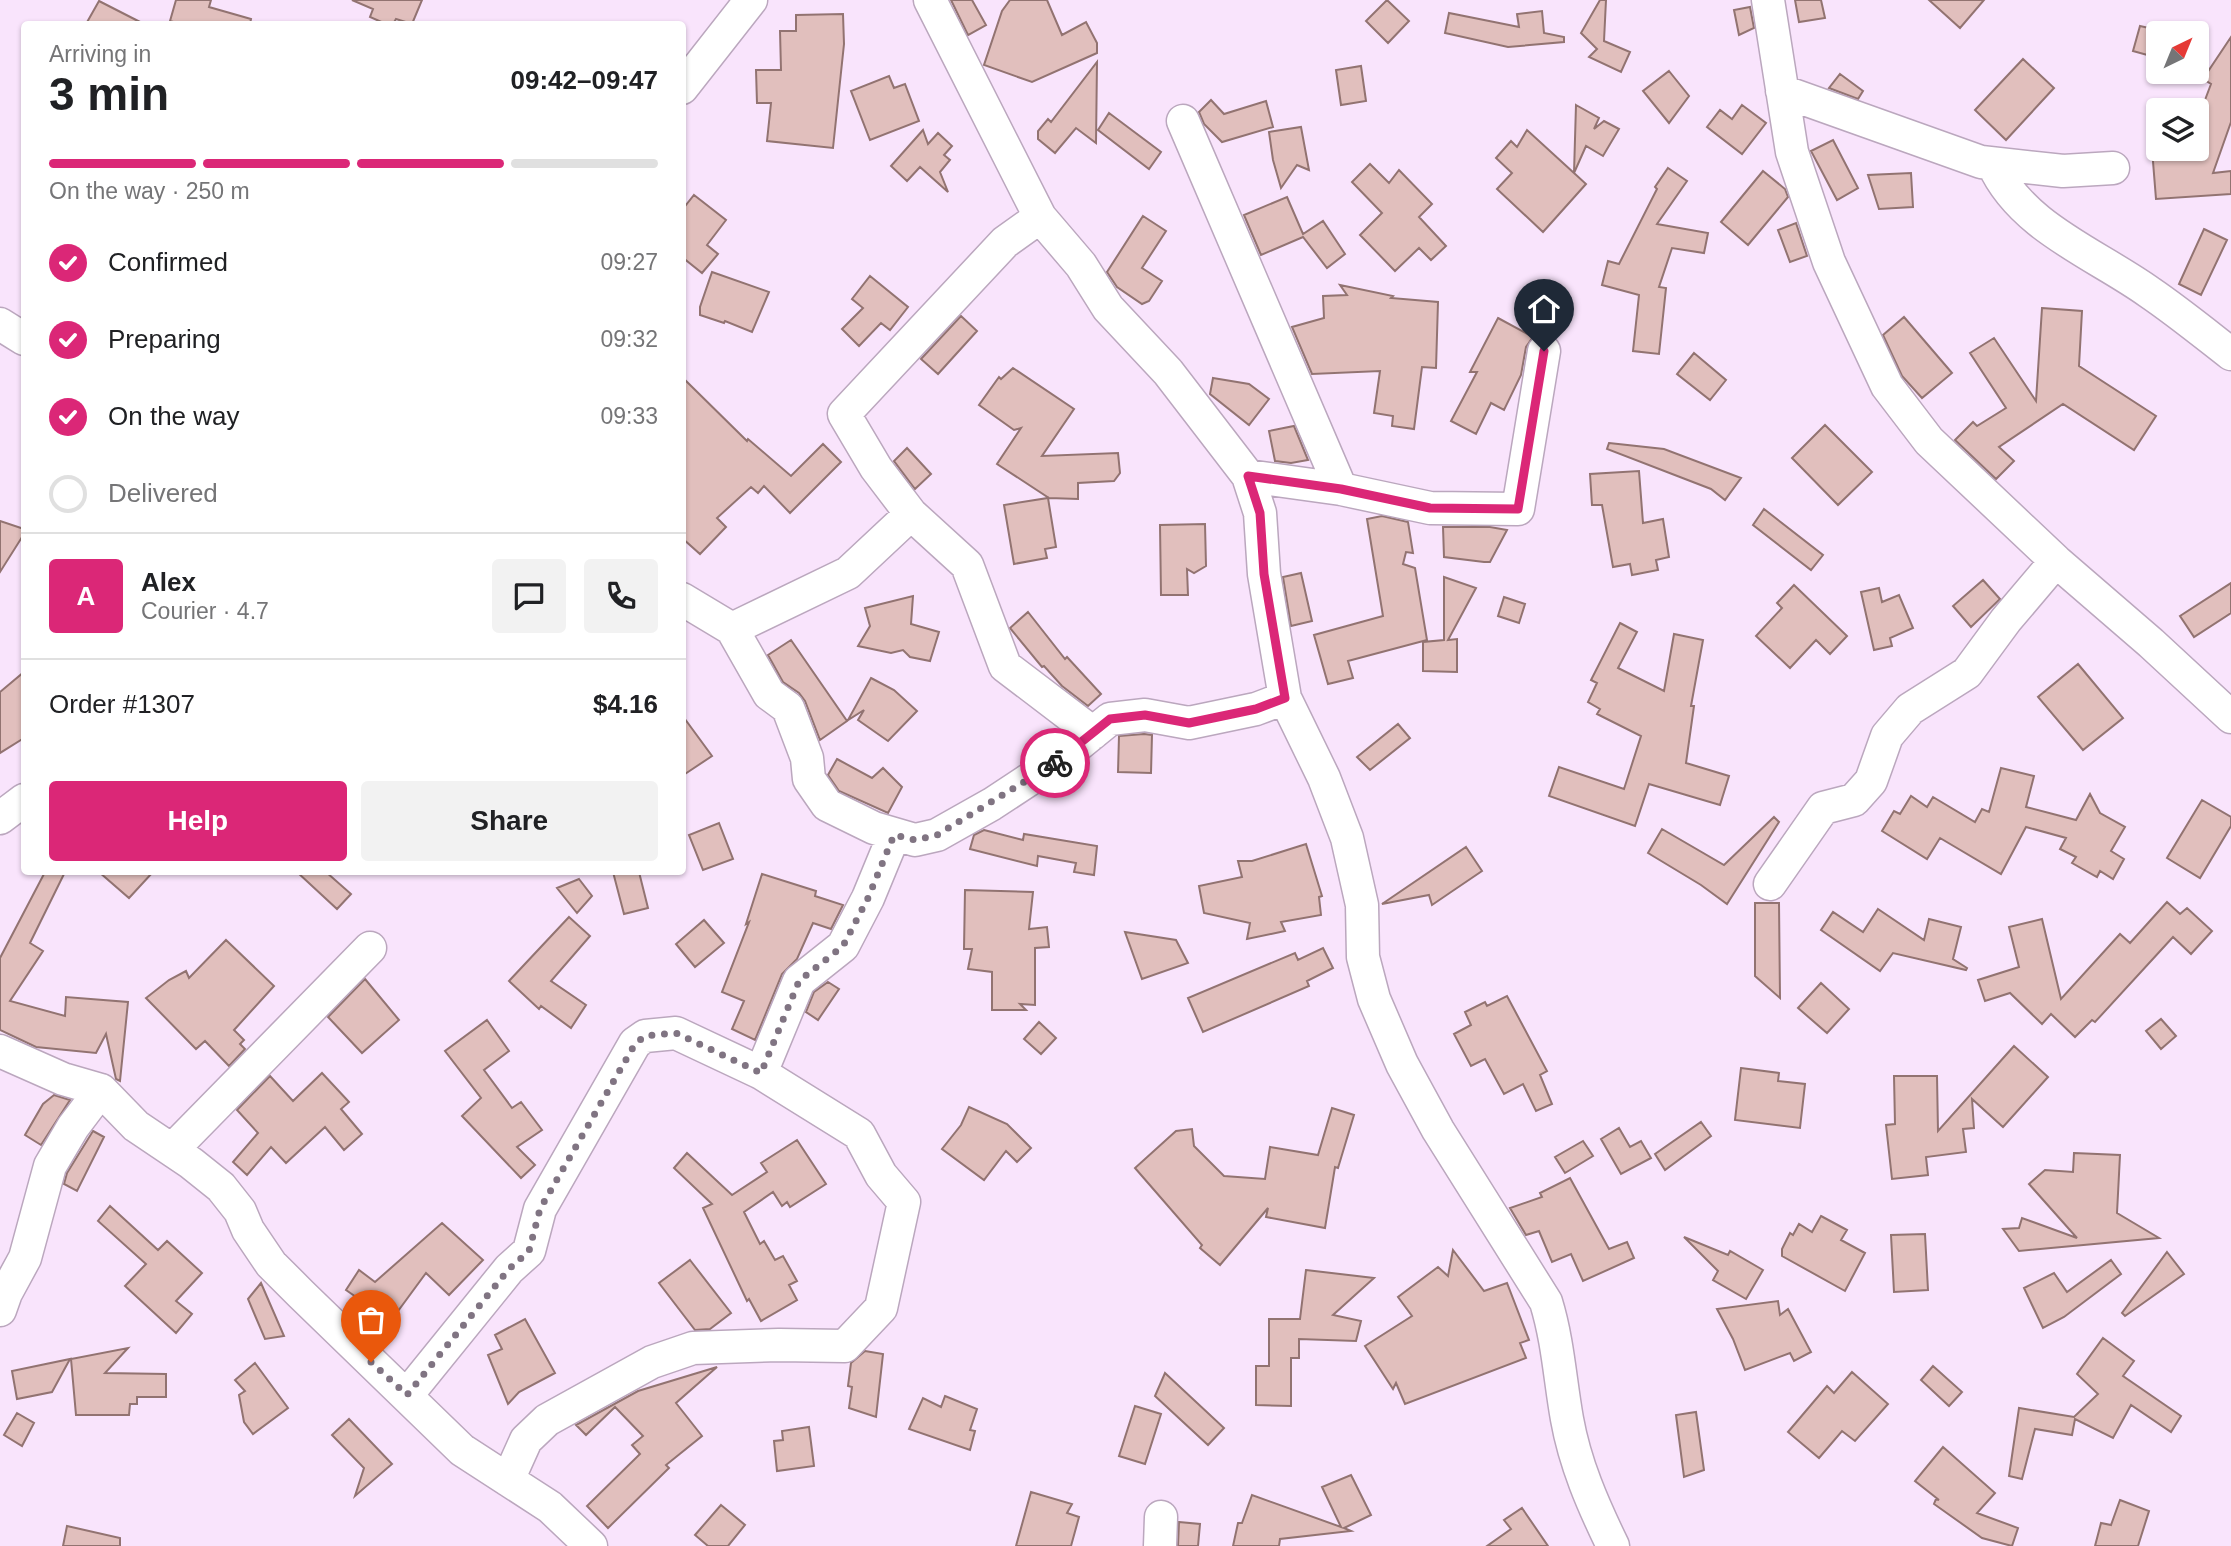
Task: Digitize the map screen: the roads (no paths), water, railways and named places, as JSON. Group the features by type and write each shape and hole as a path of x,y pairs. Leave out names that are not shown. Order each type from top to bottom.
{"street":[{"path":"686,83 751,0"},
{"path":"930,0 1040,216 1081,265 1108,308 1168,372 1248,476 1260,513 1264,574 1285,698 1324,778 1347,838 1362,905 1363,957 1374,999 1402,1064 1438,1129 1546,1303 1554,1328 1567,1421 1578,1465 1595,1510 1614,1546"},
{"path":"1768,0 1792,152 1829,262 1887,386 1929,441 2056,561 2231,717"},
{"path":"1782,91 1981,162 2063,171 2113,168"},
{"path":"1183,121 1341,489"},
{"path":"1993,164 2001,182 2038,220 2148,291 2231,354"},
{"path":"1040,216 1005,242 844,414 877,468 911,514 967,565 1005,666 1093,733"},
{"path":"0,324 21,337"},
{"path":"1248,476 1341,489 1430,508 1518,509 1544,351"},
{"path":"732,629 848,573 911,514"},
{"path":"1770,884 1823,808 1854,800 1871,781 1887,736 1910,709 1967,673 2006,620 2056,561"},
{"path":"686,601 732,629 769,694 788,708 807,758 809,779 827,805 864,824 915,840 937,835 1062,758 1110,719 1145,715 1189,723 1256,709 1285,698"},
{"path":"0,817 21,802"},
{"path":"761,1073 799,981 843,946 868,898 894,835"},
{"path":"172,1150 370,948"},
{"path":"407,1395 509,1269 529,1251 540,1209 635,1044 645,1036 676,1033 761,1073 859,1134 881,1175 904,1202 881,1308 845,1346 693,1348 652,1362 547,1420 526,1440 508,1480"},
{"path":"0,1051 63,1079 101,1090 136,1126 221,1187 240,1211 248,1230 271,1264 462,1450 550,1507 591,1546"},
{"path":"0,1310 25,1258 50,1166 73,1127 101,1090"}]}
